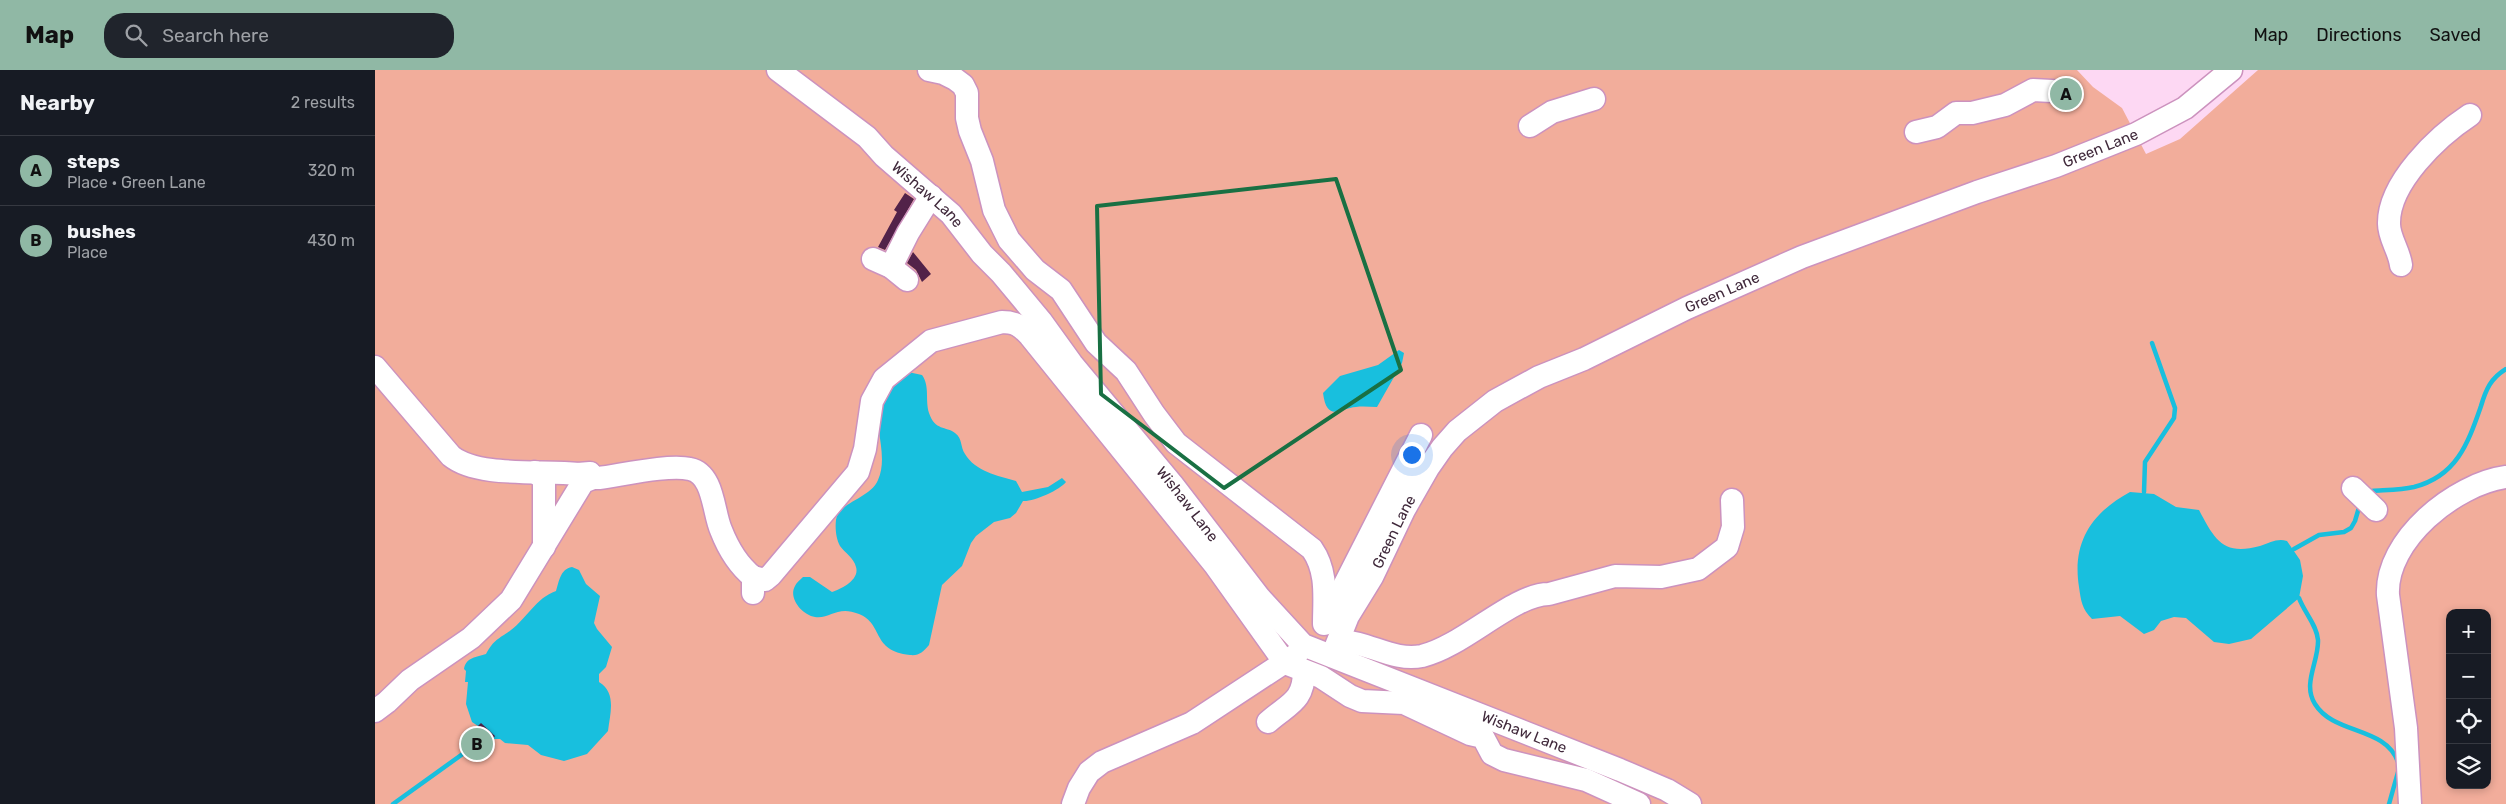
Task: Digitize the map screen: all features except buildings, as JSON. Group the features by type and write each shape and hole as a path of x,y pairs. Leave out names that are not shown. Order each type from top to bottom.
{"street":[{"name":"Wishaw Lane","path":"778,70 855,127 884,156 951,214 1041,321 1055,343 1172,484 1259,597 1303,645 1332,640 1667,790 1690,804"},
{"path":"930,70 955,79 963,86 967,93 967,118 970,131 982,161 994,210 1009,240 1035,270 1061,290 1096,343 1126,371 1154,414 1176,443 1312,549 1320,561 1324,574 1332,640"},
{"name":"Green Lane","path":"1332,640 1372,577 1404,510 1428,468 1457,431 1495,401 1539,377 1584,359 1687,308 1802,257 1903,219 1923,214 1977,192 2056,166 2136,134 2185,108 2231,70"},
{"path":"1916,132 1937,127 1956,113 1972,113 2005,105 2018,100 2033,90 2053,91"},
{"path":"1530,126 1552,112 1594,99"},
{"path":"2401,265 2400,255 2389,225 2391,203 2413,169 2444,134 2470,115"},
{"path":"890,269 900,228 931,196"},
{"path":"375,367 451,456 461,464 471,467 585,478 679,468 697,471 703,476 709,489 726,542 739,563 759,578 803,539 857,472 865,449 872,401 884,379 931,341 1002,322 1013,322 1022,327 1030,336 1295,667 1302,692 1295,701 1268,722"},
{"path":"1332,640 1421,435"},
{"path":"542,474 547,533"},
{"path":"2410,804 2406,728 2387,581 2410,536 2435,510 2475,487 2506,477"},
{"path":"383,699 471,638 511,600 547,533 585,478"},
{"path":"2353,488 2376,510"},
{"path":"1332,640 1362,644 1400,656 1419,656 1451,645 1514,606 1540,594 1549,594 1615,576 1661,578 1697,569 1727,547 1733,527 1732,500"},
{"path":"1073,804 1079,788 1089,772 1102,762 1192,723 1295,667 1298,654 1303,645"},
{"path":"1295,667 1321,677 1349,696 1361,701 1389,701 1422,710 1470,734 1483,737 1493,754 1504,760 1586,780 1639,804"}],"highlighted area":[{"path":"1336,179 1401,370 1224,488 1101,394 1097,206"}],"shaded area":[{"path":"375,70 2077,70 2093,87 2122,108 2146,154 2180,139 2258,70 2506,70 2506,804 375,804"}],"water":[{"path":"1399,350 1404,353 1402,363 1377,407 1356,407 1335,412 1328,408 1323,393 1340,376 1378,365"},
{"path":"908,372 922,375 927,388 928,408 931,419 937,425 958,435 962,449 969,460 975,465 987,472 1016,481 1022,492 1048,487 1062,478 1066,482 1046,495 1033,500 1023,501 1016,513 1010,518 994,522 976,536 971,543 962,566 942,585 929,645 925,650 916,655 898,653 889,648 883,643 867,618 859,614 845,611 821,617 810,616 797,605 793,596 796,585 803,577 810,577 832,592 853,580 856,567 840,546 836,530 836,520 842,509 868,492 878,480 882,462 878,422 881,397"},
{"path":"2130,492 2154,494 2176,507 2199,510 2210,530 2222,543 2229,547 2247,549 2277,540 2287,541 2300,560 2303,576 2299,598 2251,639 2229,644 2214,642 2186,618 2174,617 2161,621 2154,630 2144,634 2120,616 2092,619 2086,612 2080,596 2078,571 2082,543 2087,531 2095,520 2116,500"},
{"path":"572,567 579,570 586,584 600,596 594,623 612,647 606,667 599,674 599,682 608,692 611,711 608,731 587,754 564,761 541,755 528,745 505,743 500,739 486,739 481,735 478,726 472,722 466,704 468,682 465,682 466,671 464,669 469,660 486,654 494,642 517,625 537,603 556,591 562,573"}],"waterway":[{"path":"2144,492 2145,462 2174,418 2175,408 2152,343"},
{"path":"2368,494 2372,491 2414,487 2429,482 2451,466 2459,456 2471,433 2490,384 2496,376 2506,369"},
{"path":"2294,549 2319,535 2344,532 2351,528 2360,504"},
{"path":"2299,598 2315,629 2318,640 2310,689 2315,704 2323,714 2334,721 2382,742 2391,750 2398,762"},
{"path":"393,804 471,748"},
{"path":"2389,804 2398,772"}],"place":[{"name":"steps","path":"2066,94"},
{"name":"bushes","path":"477,744"}]}
